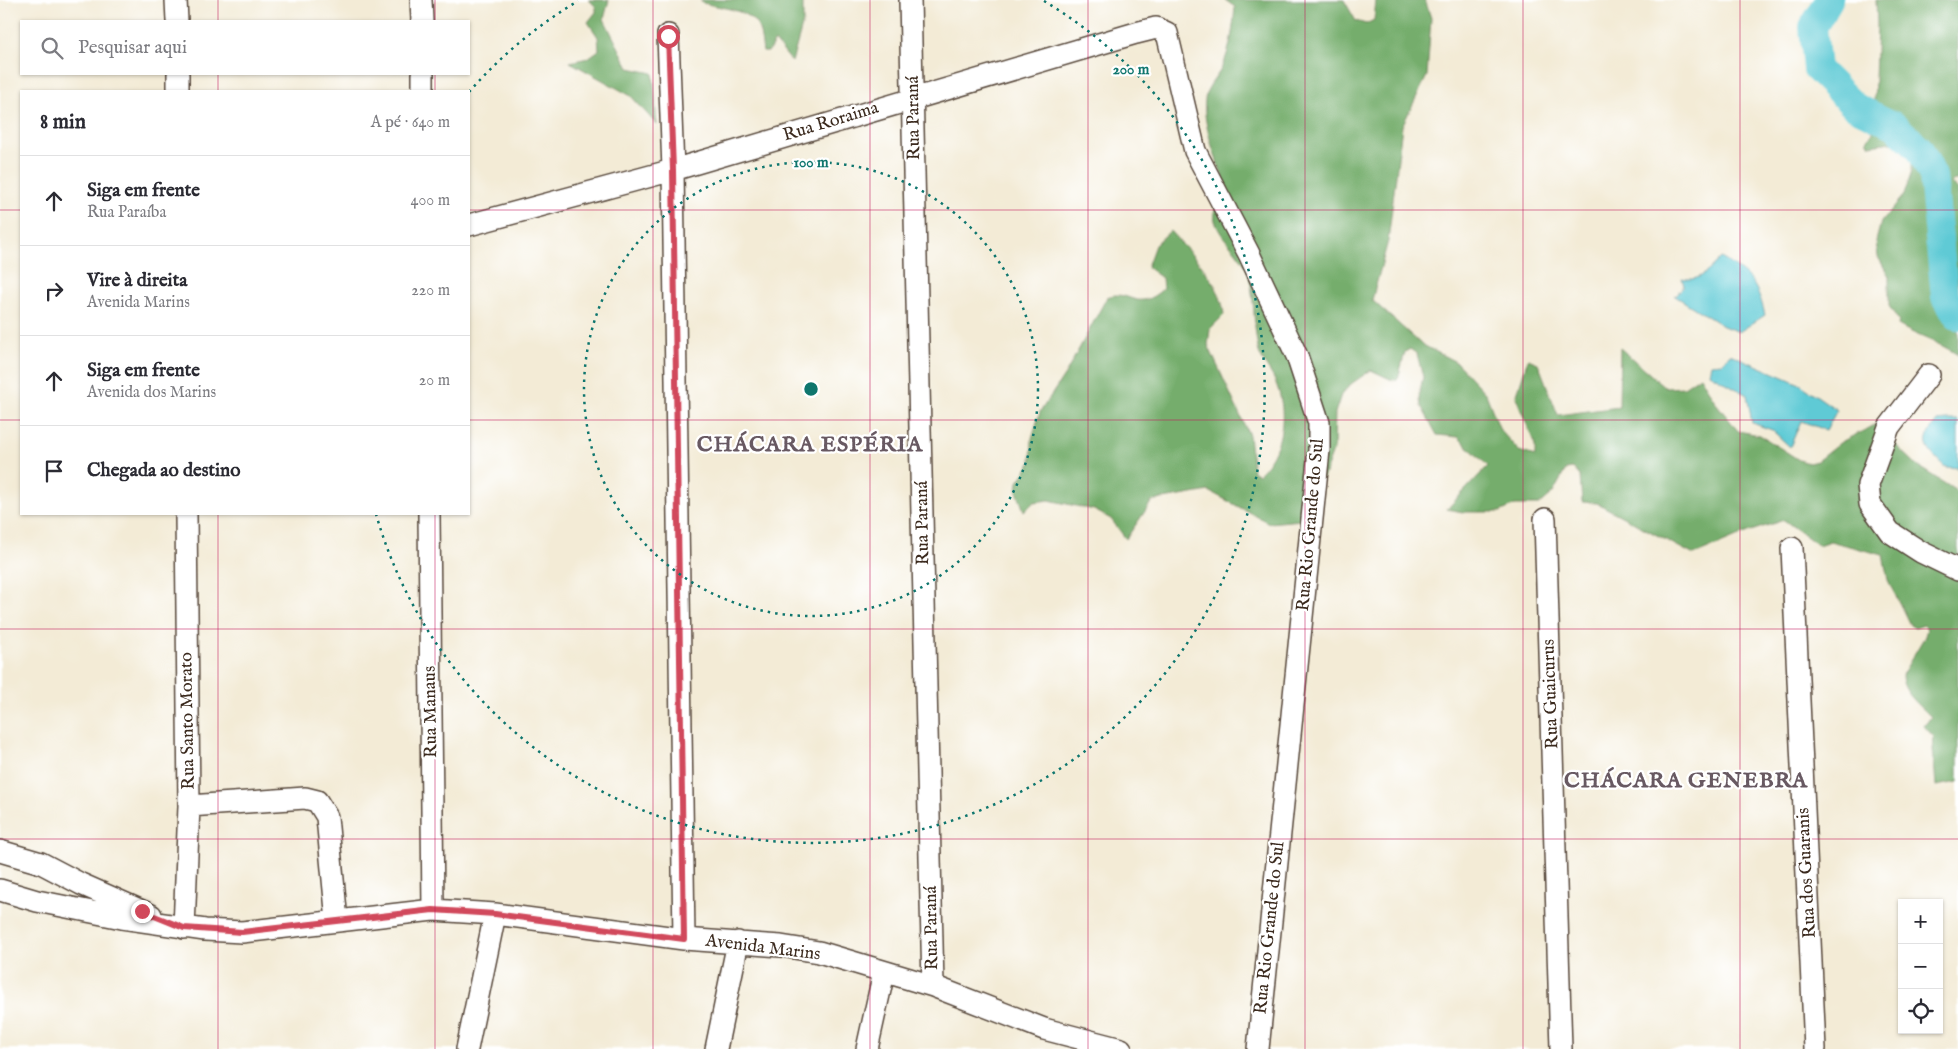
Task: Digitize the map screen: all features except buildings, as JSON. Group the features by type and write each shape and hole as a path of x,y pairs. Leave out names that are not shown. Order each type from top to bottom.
{"street":[{"path":"176,0 177,20"},
{"path":"421,0 422,20"},
{"name":"Rua Paraná","path":"910,0 933,986"},
{"name":"Rua Rio Grande do Sul","path":"1136,33 1156,28 1167,34 1195,151 1249,254 1297,356 1319,423 1319,450 1258,1049"},
{"name":"Rua Roraima","path":"470,226 673,170 913,97 1136,33"},
{"path":"668,36 673,170 684,939"},
{"path":"178,75 178,90"},
{"path":"423,75 423,90"},
{"path":"1929,375 1889,428 1868,485 1870,504 1890,532 1921,552 1958,570"},
{"name":"Rua Santo Morato","path":"184,928 190,806 186,515"},
{"name":"Rua Manaus","path":"429,515 433,910"},
{"name":"Rua Guaicurus","path":"1546,519 1561,1049"},
{"name":"Rua dos Guaranis","path":"1792,548 1815,1049"},
{"path":"190,806 305,798 317,801 327,817 337,922"},
{"path":"0,851 41,863 81,884 184,928"},
{"path":"0,890 37,901 184,928"},
{"name":"Avenida Marins","path":"184,928 242,932 433,910 495,914 684,939 738,942 819,952 933,986 1044,1029 1122,1049"},
{"path":"467,1049 495,914"},
{"path":"716,1049 738,942"},
{"path":"867,1049 884,972"}],"green space":[{"path":"589,0 609,0 604,19 629,68 653,73 657,125 631,96 570,62 588,58 599,50 598,37 588,22 596,12 596,7"},
{"path":"700,0 803,0 803,22 792,62 775,41 768,52 763,52 759,29 749,17 735,10 703,3"},
{"path":"1225,0 1344,0 1356,21 1366,24 1374,20 1376,0 1425,0 1431,18 1427,76 1402,126 1388,241 1372,300 1421,344 1456,362 1486,394 1500,430 1519,451 1535,456 1535,445 1516,397 1528,359 1538,363 1558,415 1619,407 1620,348 1666,388 1684,387 1700,376 1716,403 1738,431 1760,435 1799,460 1809,463 1817,461 1841,442 1875,425 1919,467 1958,492 1958,782 1936,786 1934,737 1924,726 1931,717 1908,693 1902,675 1925,636 1927,629 1924,625 1915,628 1910,625 1888,580 1883,555 1830,541 1818,545 1784,520 1751,531 1694,555 1597,503 1582,502 1580,476 1573,468 1566,469 1553,493 1539,505 1515,505 1500,512 1463,512 1447,509 1488,466 1458,437 1437,435 1421,406 1419,395 1423,377 1417,354 1410,349 1405,352 1398,379 1392,380 1371,370 1351,384 1341,395 1335,413 1334,448 1310,514 1301,520 1269,523 1209,491 1152,501 1126,539 1111,519 1094,510 1049,500 1034,502 1024,511 1017,491 1018,482 1031,463 1032,438 1040,412 1066,373 1107,297 1122,295 1133,299 1146,300 1163,289 1162,278 1147,267 1155,245 1170,231 1204,269 1222,302 1224,315 1210,329 1208,345 1249,435 1253,472 1258,474 1266,465 1277,445 1281,433 1282,409 1275,381 1258,349 1250,279 1244,263 1219,230 1214,215 1217,206 1229,194 1208,131 1205,105 1207,90 1222,67 1228,53 1231,38 1235,7"},
{"path":"1876,0 1958,0 1958,180 1954,180 1951,183 1958,189 1958,355 1898,325 1899,321 1889,306 1889,276 1878,257 1876,241 1881,222 1904,195 1912,171 1912,154 1899,141 1870,145 1867,140 1873,133 1877,25"}],"water":[{"path":"1721,258 1739,269 1751,280 1759,295 1765,315 1739,332 1723,326 1675,296 1684,286 1682,278 1694,279 1699,277"},
{"path":"1730,354 1800,384 1837,410 1826,430 1801,421 1790,447 1772,430 1752,423 1747,395 1709,373 1711,364 1722,363"},
{"path":"1958,420 1958,468 1945,467 1927,446 1928,435 1937,421"}],"waterway":[{"path":"1829,0 1813,27 1817,69 1854,106 1895,126 1919,148 1933,176 1945,297 1958,316"}],"district":[{"name":"CHÁCARA ESPÉRIA","path":"810,445"},
{"name":"CHÁCARA GENEBRA","path":"1686,781"}],"route":[{"path":"142,911 184,928 242,932 433,910 495,914 684,939 673,170 668,36"}]}
